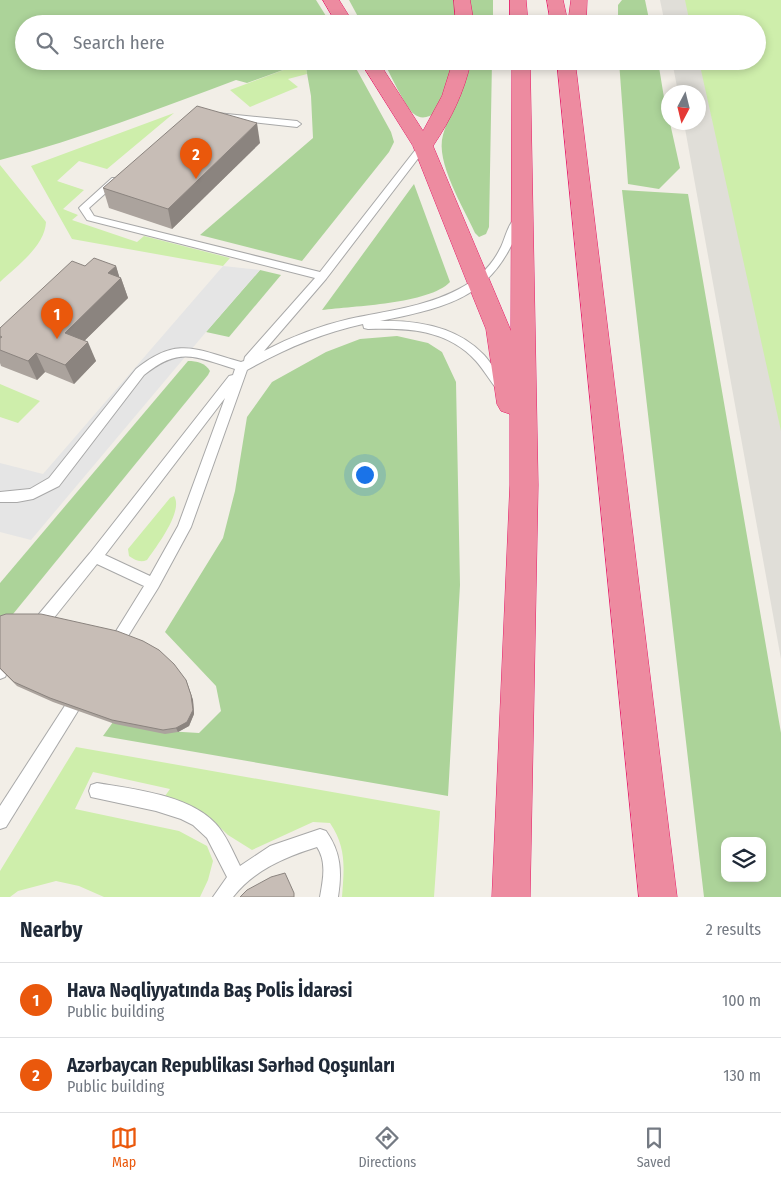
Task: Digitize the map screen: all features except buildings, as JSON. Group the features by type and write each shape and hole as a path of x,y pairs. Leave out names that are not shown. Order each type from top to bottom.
{"highway":[{"path":"331,0 340,15"},
{"path":"462,0 464,15"},
{"path":"518,0 519,15"},
{"path":"555,0 558,15"},
{"path":"577,15 579,0"},
{"path":"375,70 422,146 498,329 524,485"},
{"path":"422,146 439,124 450,103 461,70"},
{"path":"511,897 524,485 521,70"},
{"path":"569,70 658,897"}],"lane":[{"path":"203,116 232,116 296,124"},
{"path":"44,619 95,557 242,367 322,276 422,146"},
{"path":"124,172 84,208 91,218 322,276"},
{"path":"120,636 153,584 184,527 242,367 277,349 333,327 433,304 456,295 479,282 500,258 509,242 522,207"},
{"path":"333,327 398,323 421,326 442,332 463,342 480,358 509,398"},
{"path":"0,497 17,497 33,494 54,482 140,372 155,360 177,352 189,351 242,367"},
{"path":"95,557 153,584"},
{"path":"0,820 71,709"},
{"path":"97,791 156,802 192,816 209,828 237,878"},
{"path":"222,897 237,878 276,852 320,837 329,849 333,876 329,897"}],"shaded area":[{"path":"660,0 781,0 781,659 685,130 706,130 706,85 677,85 674,70 766,70 766,15 663,15"},
{"path":"223,266 260,270 31,540 0,532 0,463 43,474"}],"green space":[{"path":"0,0 316,0 325,15 15,15 15,70 283,70 247,83 236,80 90,133 0,160"},
{"path":"349,0 454,0 456,15 357,15"},
{"path":"467,0 493,0 493,15 469,15"},
{"path":"622,0 645,0 648,15 618,15 618,5"},
{"path":"685,0 781,0 781,431 706,93 706,85 704,85 701,70 766,70 766,15 688,15"},
{"path":"284,70 306,70 307,74 288,79 298,87 250,107 230,90"},
{"path":"306,70 357,70 391,132 394,142 389,152 302,261 200,235 313,138 311,96"},
{"path":"388,70 451,70 436,113 431,116 419,117 414,114 402,97"},
{"path":"492,70 489,227 486,234 479,237 475,233 452,185 443,158 442,146 446,125 466,71"},
{"path":"620,70 659,70 662,85 661,130 672,130 680,168 659,189 628,184"},
{"path":"174,113 107,169 79,161 57,181 84,190 63,209 78,215 72,220 137,242 144,236 230,258 223,266 72,239 31,166"},
{"path":"0,165 46,222 41,239 29,255 0,282"},
{"path":"414,184 450,282 426,295 390,303 322,310"},
{"path":"622,190 688,194 781,733 781,897 704,897"},
{"path":"260,270 281,275 229,337 206,332"},
{"path":"397,336 428,343 442,352 456,382 460,585 448,796 103,736 121,711 166,731 199,733 221,711 216,686 165,632 223,538 235,491 247,417 272,382 326,352 360,339"},
{"path":"188,361 198,362 206,366 210,371 208,375 0,630 0,583"},
{"path":"0,384 40,401 18,423 0,417"},
{"path":"174,496 176,503 175,511 168,529 147,560 138,561 129,556 128,549 170,498"},
{"path":"76,747 440,811 434,897 342,897 344,868 342,850 330,823 313,822 252,850 228,835 208,816 165,796 170,789 93,772 75,809 179,831 207,846 213,861 208,880 200,897 104,897 79,886 56,881 18,891 10,897 0,897 0,871"}],"place":[{"name":"Azərbaycan Republikası Sərhəd Qoşunları","path":"196,179"},
{"name":"Hava Nəqliyyatında Baş Polis İdarəsi","path":"57,339"}]}
